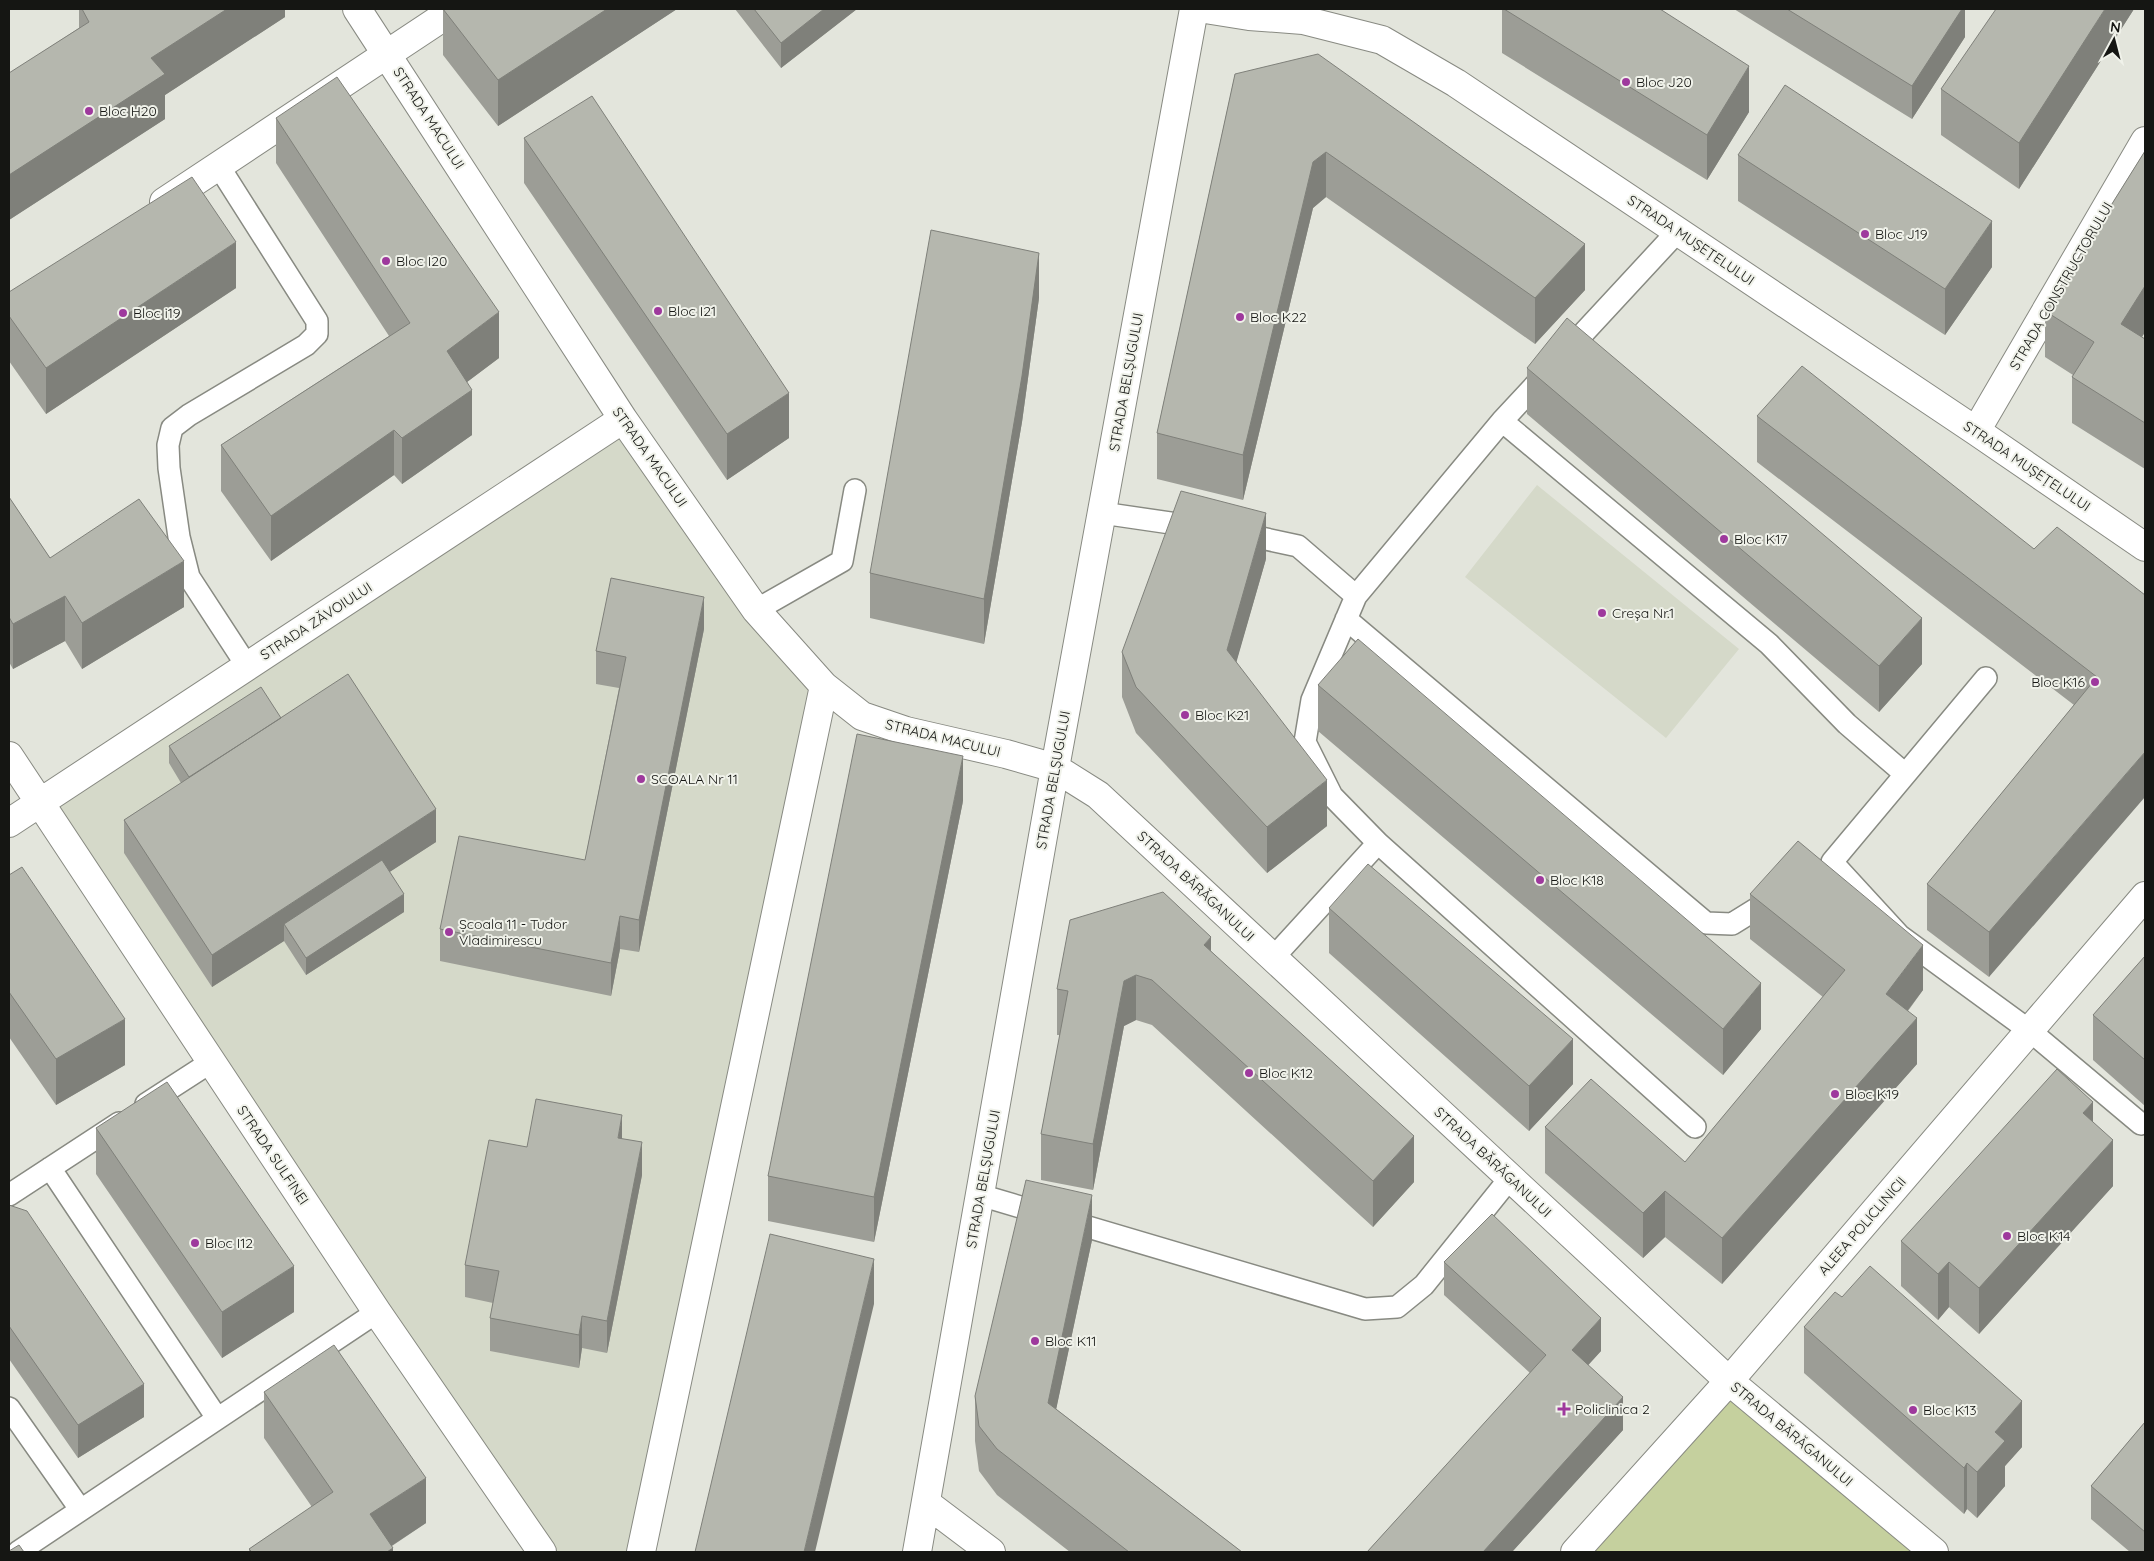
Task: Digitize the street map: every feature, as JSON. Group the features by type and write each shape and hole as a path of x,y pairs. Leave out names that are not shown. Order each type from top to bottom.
{"street":[{"name":"STRADA MACULUI","path":"357,9 623,419 756,610 824,686 862,716 906,731 1006,754 1055,768"},
{"path":"146,214 455,9"},
{"name":"STRADA BELȘUGULUI","path":"917,1552 1055,768 1194,9"},
{"name":"STRADA MUȘEȚELULUI","path":"1205,9 1249,12 1303,20 1382,40 1456,83 1976,431 2145,547"},
{"name":"STRADA CONSTRUCTORULUI","path":"1976,431 2145,141"},
{"name":"STRADA ZĂVOIULUI","path":"9,822 623,419"},
{"path":"641,1552 824,686"},
{"name":"STRADA SULFINEI","path":"9,756 377,1312 542,1552"},
{"name":"STRADA BĂRĂGANULUI","path":"1055,768 1098,795 1729,1381 1934,1552"},
{"name":"ALEEA POLICLINICII","path":"1575,1552 1729,1381 2145,896"},
{"path":"926,1503 991,1552"}],"lane":[{"path":"218,166 317,321 317,334 306,345 189,415 172,428 168,445 172,500 189,577 247,666"},
{"path":"1678,231 1502,421 1356,596 1312,700 1305,742 1332,796 1378,843 1695,1127"},
{"path":"1502,421 1769,644 1846,724 1905,774"},
{"path":"756,610 842,561 855,490"},
{"path":"1102,513 1258,536 1298,546 1356,596"},
{"path":"1346,619 1706,923 1732,924 1761,906 1786,880"},
{"path":"1986,678 1905,774 1824,863 1900,936 2030,1031 2141,1124"},
{"path":"1273,958 1378,843"},
{"path":"9,1195 210,1062"},
{"path":"50,1168 217,1418"},
{"path":"980,1195 1365,1309 1397,1307 1424,1285 1510,1178"},
{"path":"18,1552 377,1312"},
{"path":"9,1408 80,1509"}],"shaded area":[{"name":"Școala 11 - Tudor Vladimirescu","path":"623,419 824,686 641,1552 542,1552 39,802"},
{"name":"Creșa Nr.1","path":"1537,485 1739,649 1666,738 1465,577"}],"green space":[{"path":"1729,1381 1934,1552 1575,1552"}],"building":[{"path":"82,9 227,9 151,58 165,74 9,175 9,73 89,22"},
{"path":"443,9 607,9 498,80"},
{"path":"754,9 824,9 781,43"},
{"path":"1504,9 1660,9 1749,66 1707,135"},
{"path":"1787,9 1962,9 1912,86"},
{"path":"1996,9 2105,9 2019,143 1941,89"},
{"name":"Bloc K22","path":"1318,54 1585,244 1535,298 1326,152 1313,162 1243,455 1157,433 1235,74"},
{"path":"337,77 499,312 447,351 472,390 402,438 394,430 271,516 221,445 410,323 276,118"},
{"path":"1785,85 1992,221 1945,289 1738,155"},
{"path":"592,96 789,393 727,434 524,138"},
{"path":"2145,151 2145,286 2121,324 2145,339 2145,423 2072,377 2094,342 2045,311"},
{"path":"192,177 236,242 46,368 9,316 9,292"},
{"path":"931,230 1039,253 1022,376 984,599 870,573"},
{"path":"1567,318 1922,618 1879,666 1527,368"},
{"path":"1802,366 2034,549 2057,527 2145,595 2145,752 1989,932 1927,884 2097,677 1757,416"},
{"name":"Bloc K21","path":"1181,491 1266,513 1227,650 1327,780 1267,827 1136,687 1122,652"},
{"path":"9,497 50,558 139,499 184,561 82,623 65,596 13,624 9,617"},
{"name":"SCOALA Nr 11","path":"611,578 704,597 639,920 620,916 611,963 440,929 459,836 585,860 626,657 596,651"},
{"path":"1358,639 1761,983 1723,1029 1318,685"},
{"path":"348,674 436,809 212,955 124,820"},
{"path":"261,687 281,718 189,777 169,746"},
{"path":"857,734 963,756 874,1197 768,1176"},
{"path":"1798,841 1923,945 1886,994 1917,1018 1722,1238 1665,1191 1643,1213 1545,1127 1591,1079 1685,1162 1845,970 1750,894"},
{"path":"382,860 404,894 306,958 284,924"},
{"path":"1368,864 1573,1039 1529,1086 1329,908"},
{"path":"22,867 125,1019 56,1059 9,992 9,875"},
{"path":"1163,892 1211,937 1204,945 1414,1136 1373,1181 1152,980 1136,975 1124,981 1093,1144 1041,1134 1068,991 1057,989 1070,920"},
{"path":"2145,956 2145,1060 2093,1015"},
{"path":"2057,1069 2093,1102 2083,1113 2113,1140 1979,1288 1949,1262 1938,1274 1901,1241"},
{"path":"167,1082 294,1266 222,1312 96,1128"},
{"path":"536,1099 622,1115 618,1138 642,1142 607,1321 582,1316 579,1335 490,1318 499,1271 465,1265 489,1140 527,1147"},
{"name":"Bloc K11","path":"1026,1180 1092,1195 1048,1403 1242,1552 1129,1552 997,1449 979,1426 975,1396"},
{"path":"9,1205 27,1211 144,1384 78,1425 9,1326"},
{"name":"Policlinica 2","path":"1492,1214 1601,1318 1572,1350 1623,1397 1483,1552 1367,1552 1546,1355 1444,1262"},
{"path":"770,1234 874,1259 804,1552 695,1552"},
{"path":"1870,1266 2022,1401 1995,1432 2005,1441 1977,1472 1967,1463 1964,1468 1804,1327 1835,1292 1842,1297"},
{"path":"334,1345 426,1478 370,1514 393,1548 387,1552 252,1552 249,1549 333,1492 264,1392"},
{"path":"2145,1422 2145,1532 2091,1486"},
{"path":"19,1545 24,1552 9,1552 9,1551"}],"place":[{"name":"Bloc J20","path":"1626,82"},
{"name":"Bloc H20","path":"89,111"},
{"name":"Bloc J19","path":"1865,234"},
{"name":"Bloc I20","path":"386,261"},
{"name":"Bloc I21","path":"658,311"},
{"name":"Bloc i19","path":"123,313"},
{"name":"Bloc K22","path":"1240,317"},
{"name":"Bloc K17","path":"1724,539"},
{"name":"Creșa Nr.1","path":"1602,613"},
{"name":"Bloc K16","path":"2095,682"},
{"name":"Bloc K21","path":"1185,715"},
{"name":"SCOALA Nr 11","path":"641,779"},
{"name":"Bloc K18","path":"1540,880"},
{"name":"Școala 11 - Tudor Vladimirescu","path":"449,932"},
{"name":"Bloc K12","path":"1249,1073"},
{"name":"Bloc K19","path":"1835,1094"},
{"name":"Bloc K14","path":"2007,1236"},
{"name":"Bloc I12","path":"195,1243"},
{"name":"Bloc K11","path":"1035,1341"},
{"name":"Policlinica 2","path":"1564,1409"},
{"name":"Bloc K13","path":"1913,1410"}]}
